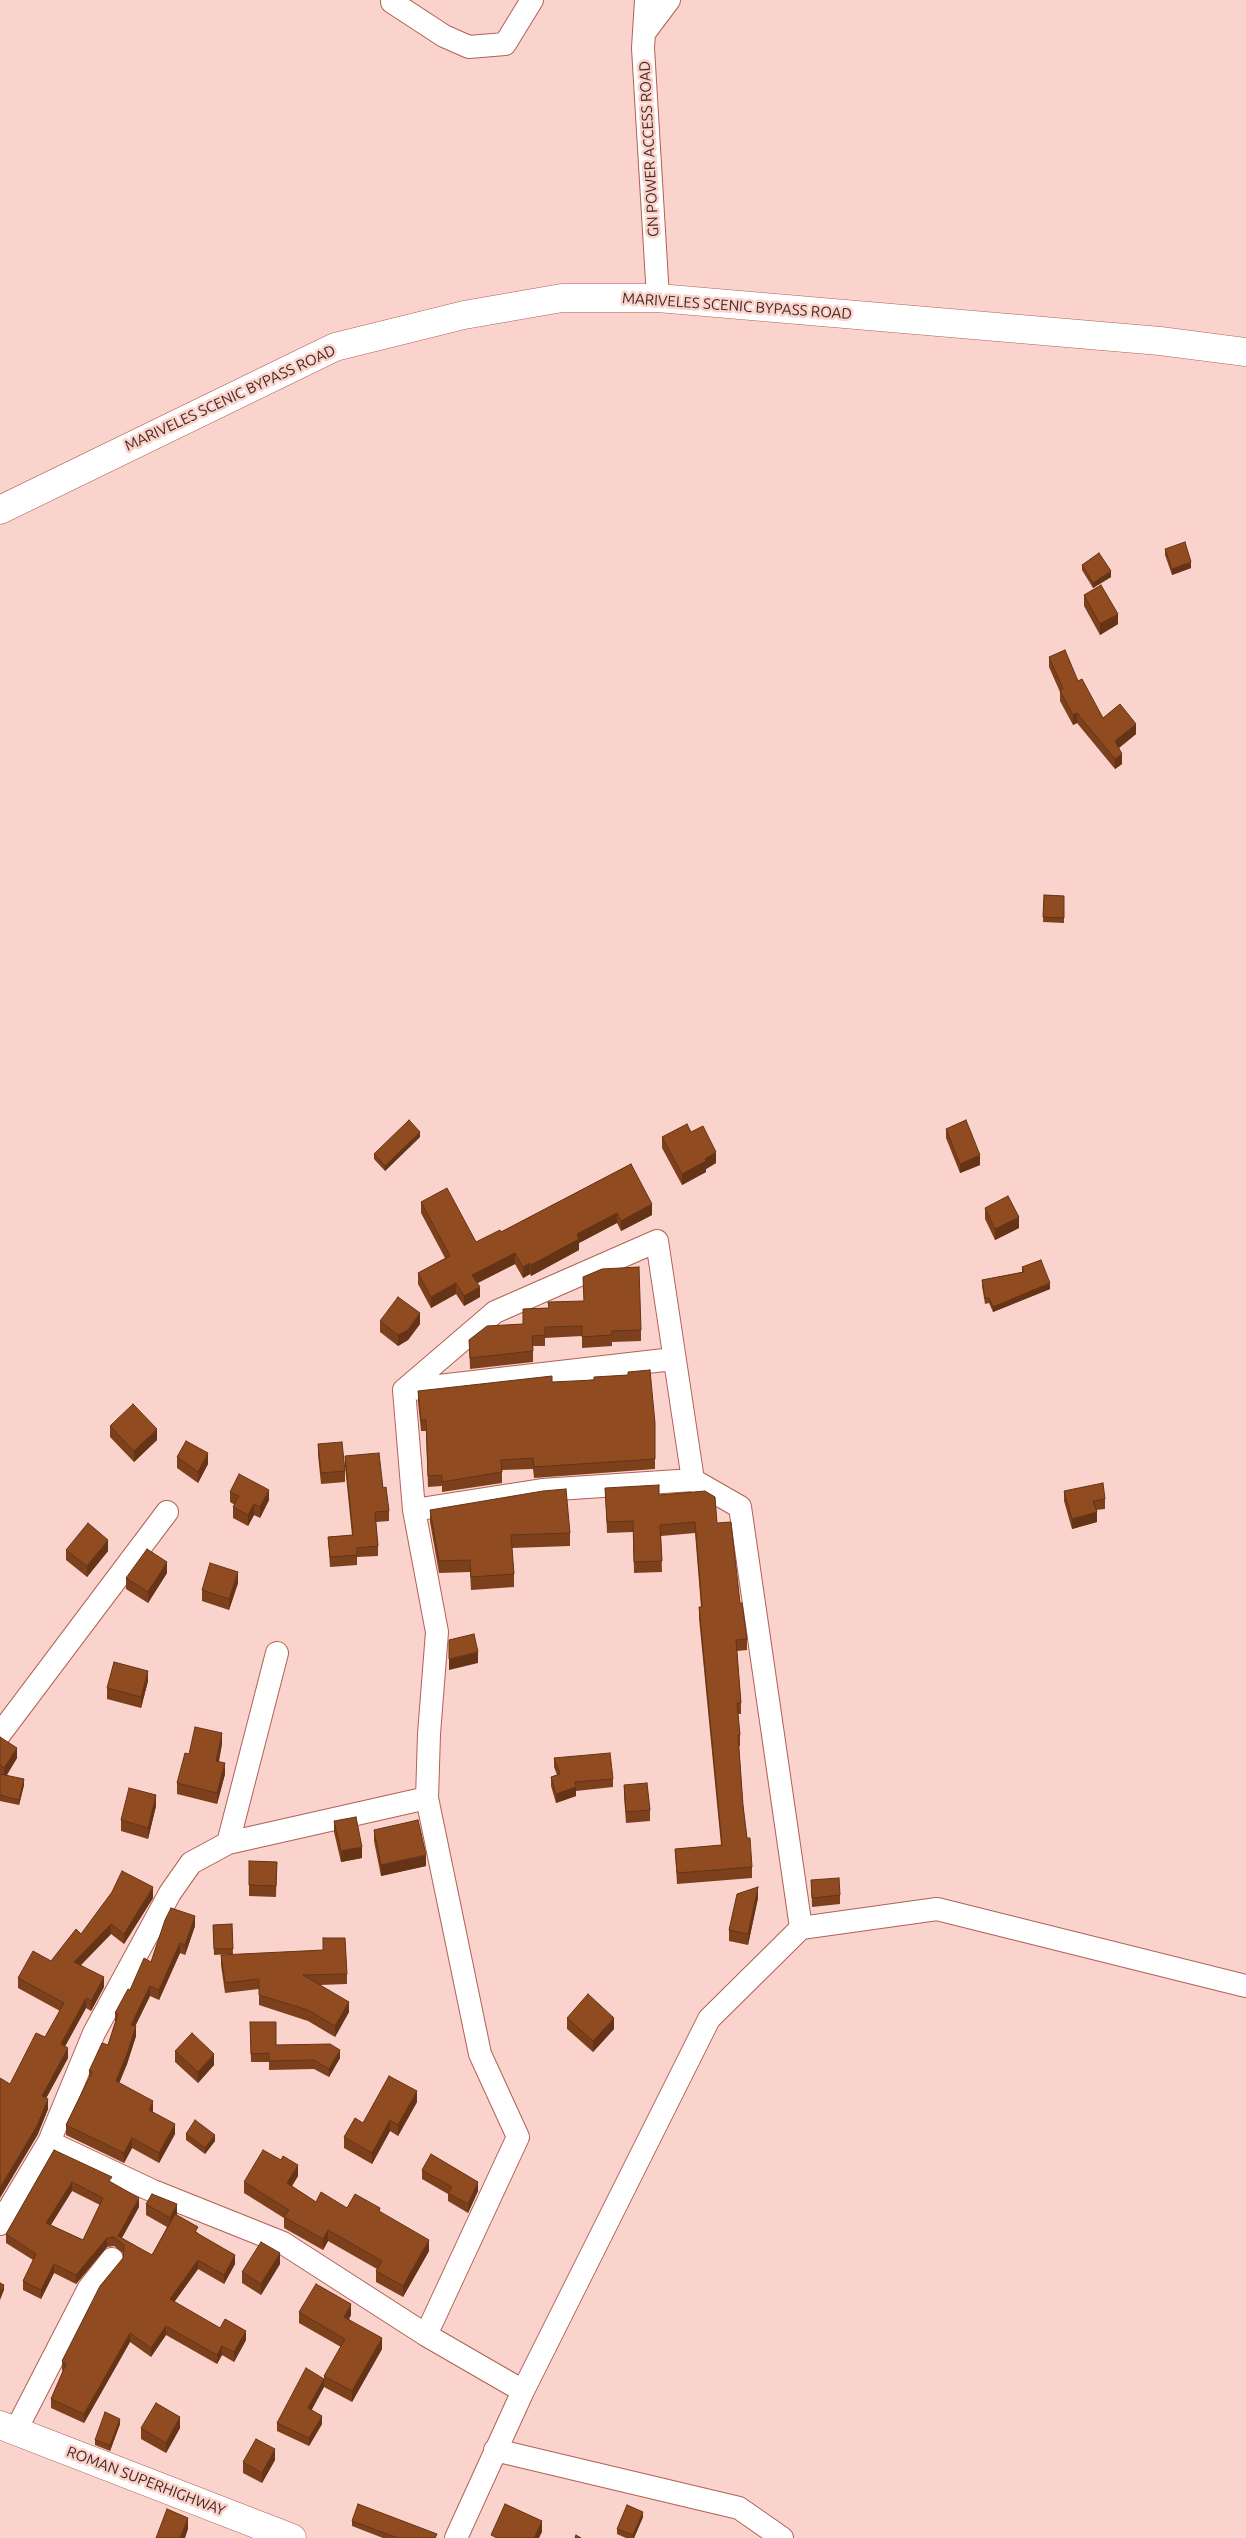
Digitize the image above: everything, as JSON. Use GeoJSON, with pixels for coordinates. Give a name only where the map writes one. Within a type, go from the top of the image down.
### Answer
{"type":"FeatureCollection","features":[{"type":"Feature","properties":{"kind":"main road","name":"MARIVELES SCENIC BYPASS ROAD"},"geometry":{"type":"LineString","coordinates":[[0,510],[335,347],[464,315],[562,298],[658,298],[1160,341],[1246,352]]}},
{"type":"Feature","properties":{"kind":"main road","name":"ROMAN SUPERHIGHWAY"},"geometry":{"type":"LineString","coordinates":[[8,2428],[292,2538]]}},
{"type":"Feature","properties":{"kind":"street"},"geometry":{"type":"LineString","coordinates":[[392,2],[444,36],[469,47],[505,44],[532,0]]}},
{"type":"Feature","properties":{"kind":"street","name":"GN POWER ACCESS ROAD"},"geometry":{"type":"LineString","coordinates":[[646,0],[643,48],[658,298]]}},
{"type":"Feature","properties":{"kind":"street"},"geometry":{"type":"LineString","coordinates":[[645,32],[669,0]]}},
{"type":"Feature","properties":{"kind":"street"},"geometry":{"type":"LineString","coordinates":[[404,1390],[495,1312],[657,1241],[673,1359],[693,1480]]}},
{"type":"Feature","properties":{"kind":"street"},"geometry":{"type":"LineString","coordinates":[[404,1390],[673,1359]]}},
{"type":"Feature","properties":{"kind":"street"},"geometry":{"type":"LineString","coordinates":[[404,1390],[414,1510],[437,1632],[429,1734],[427,1798],[480,2054],[518,2137],[426,2335]]}},
{"type":"Feature","properties":{"kind":"street"},"geometry":{"type":"LineString","coordinates":[[414,1510],[542,1490],[693,1480],[740,1507],[801,1928]]}},
{"type":"Feature","properties":{"kind":"street"},"geometry":{"type":"LineString","coordinates":[[0,1734],[166,1512]]}},
{"type":"Feature","properties":{"kind":"street"},"geometry":{"type":"LineString","coordinates":[[228,1843],[277,1653]]}},
{"type":"Feature","properties":{"kind":"street"},"geometry":{"type":"LineString","coordinates":[[0,2224],[49,2142],[94,2033],[170,1893],[191,1863],[228,1843],[427,1798]]}},
{"type":"Feature","properties":{"kind":"street"},"geometry":{"type":"LineString","coordinates":[[456,2538],[523,2391],[709,2019],[801,1928],[937,1909],[1246,1986]]}},
{"type":"Feature","properties":{"kind":"street"},"geometry":{"type":"LineString","coordinates":[[49,2142],[153,2192],[284,2243],[426,2335],[523,2391]]}},
{"type":"Feature","properties":{"kind":"street"},"geometry":{"type":"LineString","coordinates":[[8,2428],[89,2288],[112,2259]]}},
{"type":"Feature","properties":{"kind":"street"},"geometry":{"type":"LineString","coordinates":[[495,2450],[739,2508],[782,2538]]}},
{"type":"Feature","properties":{"kind":"building"},"geometry":{"type":"Polygon","coordinates":[[[1185,542],[1191,562],[1172,569],[1165,549],[1185,542]]]}},
{"type":"Feature","properties":{"kind":"building"},"geometry":{"type":"Polygon","coordinates":[[[1099,553],[1111,571],[1093,583],[1082,565],[1099,553]]]}},
{"type":"Feature","properties":{"kind":"building"},"geometry":{"type":"Polygon","coordinates":[[[1101,585],[1118,614],[1100,624],[1084,595],[1101,585]]]}},
{"type":"Feature","properties":{"kind":"building"},"geometry":{"type":"Polygon","coordinates":[[[1065,650],[1078,681],[1082,679],[1103,718],[1120,704],[1136,724],[1115,741],[1122,754],[1115,759],[1077,713],[1073,715],[1060,691],[1063,689],[1049,657],[1065,650]]]}},
{"type":"Feature","properties":{"kind":"building"},"geometry":{"type":"Polygon","coordinates":[[[1044,895],[1064,896],[1064,918],[1043,917],[1044,895]]]}},
{"type":"Feature","properties":{"kind":"building"},"geometry":{"type":"Polygon","coordinates":[[[409,1120],[420,1132],[385,1166],[374,1154],[409,1120]]]}},
{"type":"Feature","properties":{"kind":"building"},"geometry":{"type":"Polygon","coordinates":[[[966,1120],[980,1155],[960,1164],[946,1129],[966,1120]]]}},
{"type":"Feature","properties":{"kind":"building"},"geometry":{"type":"Polygon","coordinates":[[[687,1124],[691,1132],[703,1126],[716,1152],[705,1159],[706,1161],[682,1174],[662,1137],[687,1124]]]}},
{"type":"Feature","properties":{"kind":"building"},"geometry":{"type":"Polygon","coordinates":[[[631,1164],[652,1204],[621,1221],[617,1213],[577,1234],[579,1239],[531,1265],[530,1263],[523,1267],[515,1253],[472,1275],[480,1287],[464,1296],[456,1283],[431,1297],[418,1273],[450,1256],[421,1202],[447,1188],[476,1242],[500,1230],[501,1232],[631,1164]]]}},
{"type":"Feature","properties":{"kind":"building"},"geometry":{"type":"Polygon","coordinates":[[[1008,1196],[1019,1217],[995,1229],[985,1208],[1008,1196]]]}},
{"type":"Feature","properties":{"kind":"building"},"geometry":{"type":"Polygon","coordinates":[[[1041,1260],[1050,1283],[993,1307],[989,1298],[985,1298],[982,1280],[1024,1272],[1022,1267],[1041,1260]]]}},
{"type":"Feature","properties":{"kind":"building"},"geometry":{"type":"Polygon","coordinates":[[[639,1267],[641,1330],[612,1331],[612,1335],[582,1337],[582,1326],[545,1327],[545,1335],[532,1336],[533,1351],[470,1358],[469,1340],[487,1326],[523,1324],[523,1309],[549,1308],[548,1302],[584,1301],[583,1277],[602,1269],[639,1267]]]}},
{"type":"Feature","properties":{"kind":"building"},"geometry":{"type":"Polygon","coordinates":[[[398,1297],[420,1313],[408,1330],[398,1335],[380,1321],[398,1297]]]}},
{"type":"Feature","properties":{"kind":"building"},"geometry":{"type":"Polygon","coordinates":[[[650,1370],[655,1423],[655,1459],[534,1467],[533,1458],[501,1460],[502,1472],[442,1482],[442,1475],[428,1476],[426,1420],[421,1420],[418,1391],[552,1376],[552,1382],[594,1380],[594,1377],[628,1375],[628,1372],[650,1370]]]}},
{"type":"Feature","properties":{"kind":"building"},"geometry":{"type":"Polygon","coordinates":[[[133,1404],[157,1429],[134,1451],[110,1426],[133,1404]]]}},
{"type":"Feature","properties":{"kind":"building"},"geometry":{"type":"Polygon","coordinates":[[[186,1441],[208,1453],[198,1472],[177,1457],[186,1441]]]}},
{"type":"Feature","properties":{"kind":"building"},"geometry":{"type":"Polygon","coordinates":[[[342,1442],[345,1471],[321,1473],[318,1444],[342,1442]]]}},
{"type":"Feature","properties":{"kind":"building"},"geometry":{"type":"Polygon","coordinates":[[[379,1453],[383,1488],[386,1487],[389,1511],[375,1512],[378,1546],[357,1548],[357,1555],[330,1557],[328,1537],[353,1535],[345,1456],[379,1453]]]}},
{"type":"Feature","properties":{"kind":"building"},"geometry":{"type":"Polygon","coordinates":[[[239,1474],[269,1490],[260,1507],[254,1504],[248,1515],[233,1507],[239,1496],[230,1492],[239,1474]]]}},
{"type":"Feature","properties":{"kind":"building"},"geometry":{"type":"Polygon","coordinates":[[[1103,1483],[1105,1499],[1093,1501],[1097,1512],[1072,1519],[1064,1491],[1103,1483]]]}},
{"type":"Feature","properties":{"kind":"building"},"geometry":{"type":"Polygon","coordinates":[[[659,1485],[659,1495],[705,1491],[715,1497],[717,1523],[731,1522],[740,1603],[742,1603],[747,1639],[736,1640],[741,1703],[737,1703],[743,1805],[747,1838],[750,1838],[752,1867],[677,1873],[675,1849],[722,1845],[699,1607],[702,1607],[695,1522],[660,1525],[662,1561],[634,1562],[633,1521],[607,1522],[605,1488],[659,1485]]]}},
{"type":"Feature","properties":{"kind":"building"},"geometry":{"type":"Polygon","coordinates":[[[566,1489],[570,1533],[511,1535],[514,1574],[471,1577],[470,1560],[439,1561],[430,1510],[543,1491],[566,1489]]]}},
{"type":"Feature","properties":{"kind":"building"},"geometry":{"type":"Polygon","coordinates":[[[88,1523],[108,1540],[87,1566],[66,1550],[88,1523]]]}},
{"type":"Feature","properties":{"kind":"building"},"geometry":{"type":"Polygon","coordinates":[[[147,1549],[167,1562],[148,1592],[126,1578],[147,1549]]]}},
{"type":"Feature","properties":{"kind":"building"},"geometry":{"type":"Polygon","coordinates":[[[210,1563],[238,1572],[229,1599],[202,1590],[210,1563]]]}},
{"type":"Feature","properties":{"kind":"building"},"geometry":{"type":"Polygon","coordinates":[[[474,1634],[478,1652],[449,1659],[449,1640],[474,1634]]]}},
{"type":"Feature","properties":{"kind":"building"},"geometry":{"type":"Polygon","coordinates":[[[114,1662],[148,1671],[141,1697],[107,1688],[114,1662]]]}},
{"type":"Feature","properties":{"kind":"building"},"geometry":{"type":"Polygon","coordinates":[[[195,1727],[222,1733],[216,1761],[225,1763],[217,1793],[177,1783],[185,1753],[189,1754],[195,1727]]]}},
{"type":"Feature","properties":{"kind":"building"},"geometry":{"type":"Polygon","coordinates":[[[0,1737],[17,1748],[4,1768],[0,1765],[0,1737]]]}},
{"type":"Feature","properties":{"kind":"building"},"geometry":{"type":"Polygon","coordinates":[[[610,1753],[613,1779],[575,1782],[576,1787],[556,1794],[551,1777],[560,1774],[554,1758],[610,1753]]]}},
{"type":"Feature","properties":{"kind":"building"},"geometry":{"type":"Polygon","coordinates":[[[0,1774],[24,1779],[19,1800],[0,1795],[0,1774]]]}},
{"type":"Feature","properties":{"kind":"building"},"geometry":{"type":"Polygon","coordinates":[[[647,1783],[650,1810],[626,1812],[624,1785],[647,1783]]]}},
{"type":"Feature","properties":{"kind":"building"},"geometry":{"type":"Polygon","coordinates":[[[129,1788],[156,1795],[148,1828],[121,1820],[129,1788]]]}},
{"type":"Feature","properties":{"kind":"building"},"geometry":{"type":"Polygon","coordinates":[[[356,1817],[362,1847],[341,1851],[334,1821],[356,1817]]]}},
{"type":"Feature","properties":{"kind":"building"},"geometry":{"type":"Polygon","coordinates":[[[418,1820],[426,1855],[381,1865],[374,1830],[418,1820]]]}},
{"type":"Feature","properties":{"kind":"building"},"geometry":{"type":"Polygon","coordinates":[[[249,1861],[277,1862],[276,1886],[249,1885],[249,1861]]]}},
{"type":"Feature","properties":{"kind":"building"},"geometry":{"type":"Polygon","coordinates":[[[122,1871],[153,1887],[124,1934],[111,1924],[74,1962],[104,1977],[91,2001],[86,1998],[61,2044],[68,2048],[42,2096],[48,2099],[37,2126],[0,2188],[0,2078],[10,2084],[36,2033],[45,2037],[64,2003],[18,1978],[33,1951],[51,1961],[76,1929],[81,1934],[112,1892],[122,1871]]]}},
{"type":"Feature","properties":{"kind":"building"},"geometry":{"type":"Polygon","coordinates":[[[839,1878],[840,1895],[812,1898],[811,1880],[839,1878]]]}},
{"type":"Feature","properties":{"kind":"building"},"geometry":{"type":"Polygon","coordinates":[[[758,1887],[748,1934],[729,1930],[737,1894],[758,1887]]]}},
{"type":"Feature","properties":{"kind":"building"},"geometry":{"type":"Polygon","coordinates":[[[171,1908],[195,1916],[185,1945],[180,1943],[159,1990],[150,1986],[131,2025],[136,2026],[116,2081],[153,2101],[149,2110],[175,2124],[159,2153],[132,2138],[124,2153],[66,2125],[92,2072],[89,2071],[102,2043],[108,2045],[118,2014],[115,2013],[128,1989],[130,1990],[144,1958],[151,1962],[171,1908]]]}},
{"type":"Feature","properties":{"kind":"building"},"geometry":{"type":"Polygon","coordinates":[[[232,1924],[233,1949],[214,1949],[213,1925],[232,1924]]]}},
{"type":"Feature","properties":{"kind":"building"},"geometry":{"type":"Polygon","coordinates":[[[323,1938],[345,1938],[347,1974],[303,1975],[349,2002],[335,2026],[308,2010],[259,1995],[259,1979],[225,1983],[221,1955],[323,1950],[323,1938]]]}},
{"type":"Feature","properties":{"kind":"building"},"geometry":{"type":"Polygon","coordinates":[[[588,1994],[614,2018],[593,2041],[567,2018],[588,1994]]]}},
{"type":"Feature","properties":{"kind":"building"},"geometry":{"type":"Polygon","coordinates":[[[250,2022],[276,2022],[276,2045],[330,2044],[340,2050],[329,2069],[314,2060],[269,2061],[269,2053],[251,2054],[250,2022]]]}},
{"type":"Feature","properties":{"kind":"building"},"geometry":{"type":"Polygon","coordinates":[[[192,2033],[214,2054],[198,2072],[175,2051],[192,2033]]]}},
{"type":"Feature","properties":{"kind":"building"},"geometry":{"type":"Polygon","coordinates":[[[389,2076],[417,2091],[398,2125],[390,2120],[372,2153],[344,2137],[355,2118],[363,2123],[389,2076]]]}},
{"type":"Feature","properties":{"kind":"building"},"geometry":{"type":"Polygon","coordinates":[[[195,2120],[215,2135],[205,2148],[186,2134],[195,2120]]]}},
{"type":"Feature","properties":{"kind":"building"},"geometry":{"type":"Polygon","coordinates":[[[54,2150],[112,2177],[109,2181],[139,2198],[118,2236],[152,2255],[175,2214],[198,2227],[195,2232],[235,2255],[224,2275],[198,2260],[170,2299],[220,2328],[225,2319],[246,2331],[234,2352],[222,2346],[217,2355],[166,2326],[151,2348],[130,2333],[84,2414],[51,2399],[66,2364],[62,2361],[100,2286],[123,2258],[124,2245],[114,2237],[107,2238],[76,2275],[54,2264],[41,2290],[23,2281],[36,2254],[6,2234],[54,2150]],[[72,2182],[46,2223],[83,2240],[103,2198],[72,2182]]]}},
{"type":"Feature","properties":{"kind":"building"},"geometry":{"type":"Polygon","coordinates":[[[263,2150],[281,2160],[283,2156],[298,2165],[287,2183],[316,2202],[321,2192],[347,2208],[355,2194],[380,2208],[379,2211],[429,2240],[403,2286],[376,2271],[382,2261],[328,2230],[323,2239],[284,2217],[289,2210],[244,2182],[263,2150]]]}},
{"type":"Feature","properties":{"kind":"building"},"geometry":{"type":"Polygon","coordinates":[[[431,2154],[478,2182],[468,2204],[448,2193],[452,2187],[422,2170],[431,2154]]]}},
{"type":"Feature","properties":{"kind":"building"},"geometry":{"type":"Polygon","coordinates":[[[152,2194],[177,2204],[170,2218],[146,2204],[152,2194]]]}},
{"type":"Feature","properties":{"kind":"building"},"geometry":{"type":"Polygon","coordinates":[[[261,2242],[280,2253],[261,2284],[242,2272],[261,2242]]]}},
{"type":"Feature","properties":{"kind":"building"},"geometry":{"type":"Polygon","coordinates":[[[0,2283],[4,2285],[0,2294],[0,2283]]]}},
{"type":"Feature","properties":{"kind":"building"},"geometry":{"type":"Polygon","coordinates":[[[316,2284],[351,2304],[344,2317],[382,2338],[352,2391],[324,2376],[345,2339],[299,2312],[316,2284]]]}},
{"type":"Feature","properties":{"kind":"building"},"geometry":{"type":"Polygon","coordinates":[[[306,2368],[324,2379],[308,2408],[322,2416],[309,2438],[277,2423],[306,2368]]]}},
{"type":"Feature","properties":{"kind":"building"},"geometry":{"type":"Polygon","coordinates":[[[156,2403],[180,2417],[166,2443],[141,2428],[156,2403]]]}},
{"type":"Feature","properties":{"kind":"building"},"geometry":{"type":"Polygon","coordinates":[[[105,2412],[120,2419],[110,2445],[95,2440],[105,2412]]]}},
{"type":"Feature","properties":{"kind":"building"},"geometry":{"type":"Polygon","coordinates":[[[256,2439],[275,2449],[262,2473],[243,2462],[256,2439]]]}},
{"type":"Feature","properties":{"kind":"building"},"geometry":{"type":"Polygon","coordinates":[[[358,2504],[437,2534],[435,2538],[398,2538],[352,2521],[358,2504]]]}},
{"type":"Feature","properties":{"kind":"building"},"geometry":{"type":"Polygon","coordinates":[[[505,2504],[542,2521],[534,2538],[497,2538],[491,2535],[505,2504]]]}},
{"type":"Feature","properties":{"kind":"building"},"geometry":{"type":"Polygon","coordinates":[[[627,2505],[643,2512],[633,2535],[617,2529],[627,2505]]]}},
{"type":"Feature","properties":{"kind":"building"},"geometry":{"type":"Polygon","coordinates":[[[167,2509],[188,2518],[180,2538],[156,2538],[167,2509]]]}}]}
